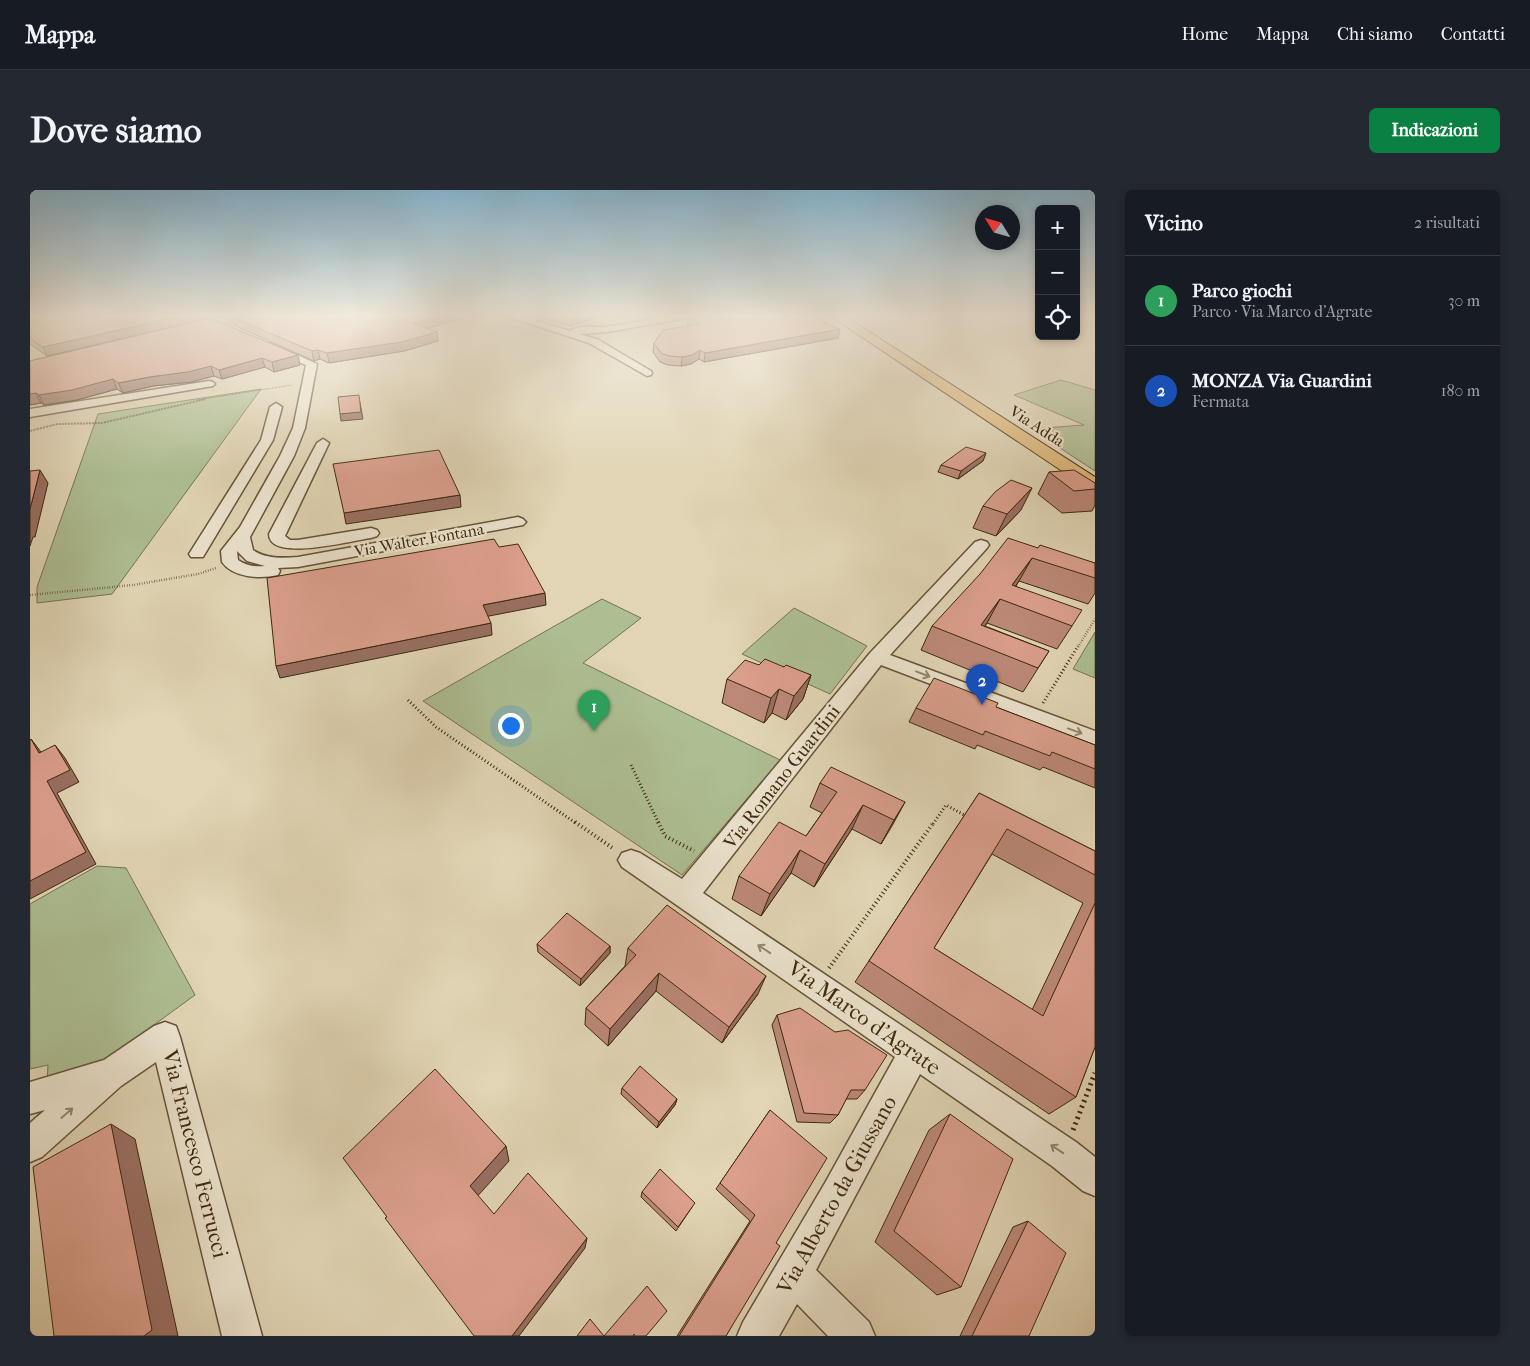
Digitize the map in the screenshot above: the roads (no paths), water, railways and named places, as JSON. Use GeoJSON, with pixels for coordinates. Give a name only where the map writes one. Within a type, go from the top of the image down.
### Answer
{"type":"FeatureCollection","features":[{"type":"Feature","properties":{"kind":"main road","name":"Via Adda"},"geometry":{"type":"LineString","coordinates":[[917,368],[1095,485]]}},
{"type":"Feature","properties":{"kind":"street"},"geometry":{"type":"LineString","coordinates":[[214,526],[246,527],[287,456],[299,428],[311,368]]}},
{"type":"Feature","properties":{"kind":"street"},"geometry":{"type":"LineString","coordinates":[[639,368],[647,373]]}},
{"type":"Feature","properties":{"kind":"street"},"geometry":{"type":"LineString","coordinates":[[30,413],[209,384]]}},
{"type":"Feature","properties":{"kind":"street"},"geometry":{"type":"LineString","coordinates":[[197,554],[267,440],[276,407]]}},
{"type":"Feature","properties":{"kind":"street"},"geometry":{"type":"LineString","coordinates":[[257,456],[287,456],[320,449],[277,535],[278,540],[283,543],[300,545],[474,516],[483,529]]}},
{"type":"Feature","properties":{"kind":"street"},"geometry":{"type":"LineString","coordinates":[[265,493],[297,494]]}},
{"type":"Feature","properties":{"kind":"street","name":"Via Walter Fontana"},"geometry":{"type":"LineString","coordinates":[[246,527],[241,540],[243,549],[257,559],[283,563],[518,522]]}},
{"type":"Feature","properties":{"kind":"street","name":"Via Walter Fontana"},"geometry":{"type":"LineString","coordinates":[[246,527],[229,551],[230,562],[246,570],[266,571],[320,558]]}},
{"type":"Feature","properties":{"kind":"street","name":"Via Romano Guardini"},"geometry":{"type":"LineString","coordinates":[[685,895],[714,862],[877,657],[981,545]]}},
{"type":"Feature","properties":{"kind":"street"},"geometry":{"type":"LineString","coordinates":[[877,657],[1095,739]]}},
{"type":"Feature","properties":{"kind":"street","name":"Via Marco d'Agrate"},"geometry":{"type":"LineString","coordinates":[[631,860],[1064,1154],[1095,1179]]}},
{"type":"Feature","properties":{"kind":"street","name":"Via Francesco Ferrucci"},"geometry":{"type":"LineString","coordinates":[[30,1145],[110,1075],[165,1037],[242,1336]]}},
{"type":"Feature","properties":{"kind":"street","name":"Via Alberto da Giussano"},"geometry":{"type":"LineString","coordinates":[[757,1336],[794,1274],[914,1053]]}},
{"type":"Feature","properties":{"kind":"street","name":"Via Francesco Ferrucci"},"geometry":{"type":"LineString","coordinates":[[30,1098],[110,1075]]}},
{"type":"Feature","properties":{"kind":"street"},"geometry":{"type":"LineString","coordinates":[[794,1274],[854,1336]]}},
{"type":"Feature","properties":{"kind":"place","name":"MONZA Via Guardini"},"geometry":{"type":"Point","coordinates":[982,705]}},
{"type":"Feature","properties":{"kind":"place","name":"Parco giochi"},"geometry":{"type":"Point","coordinates":[594,731]}}]}
